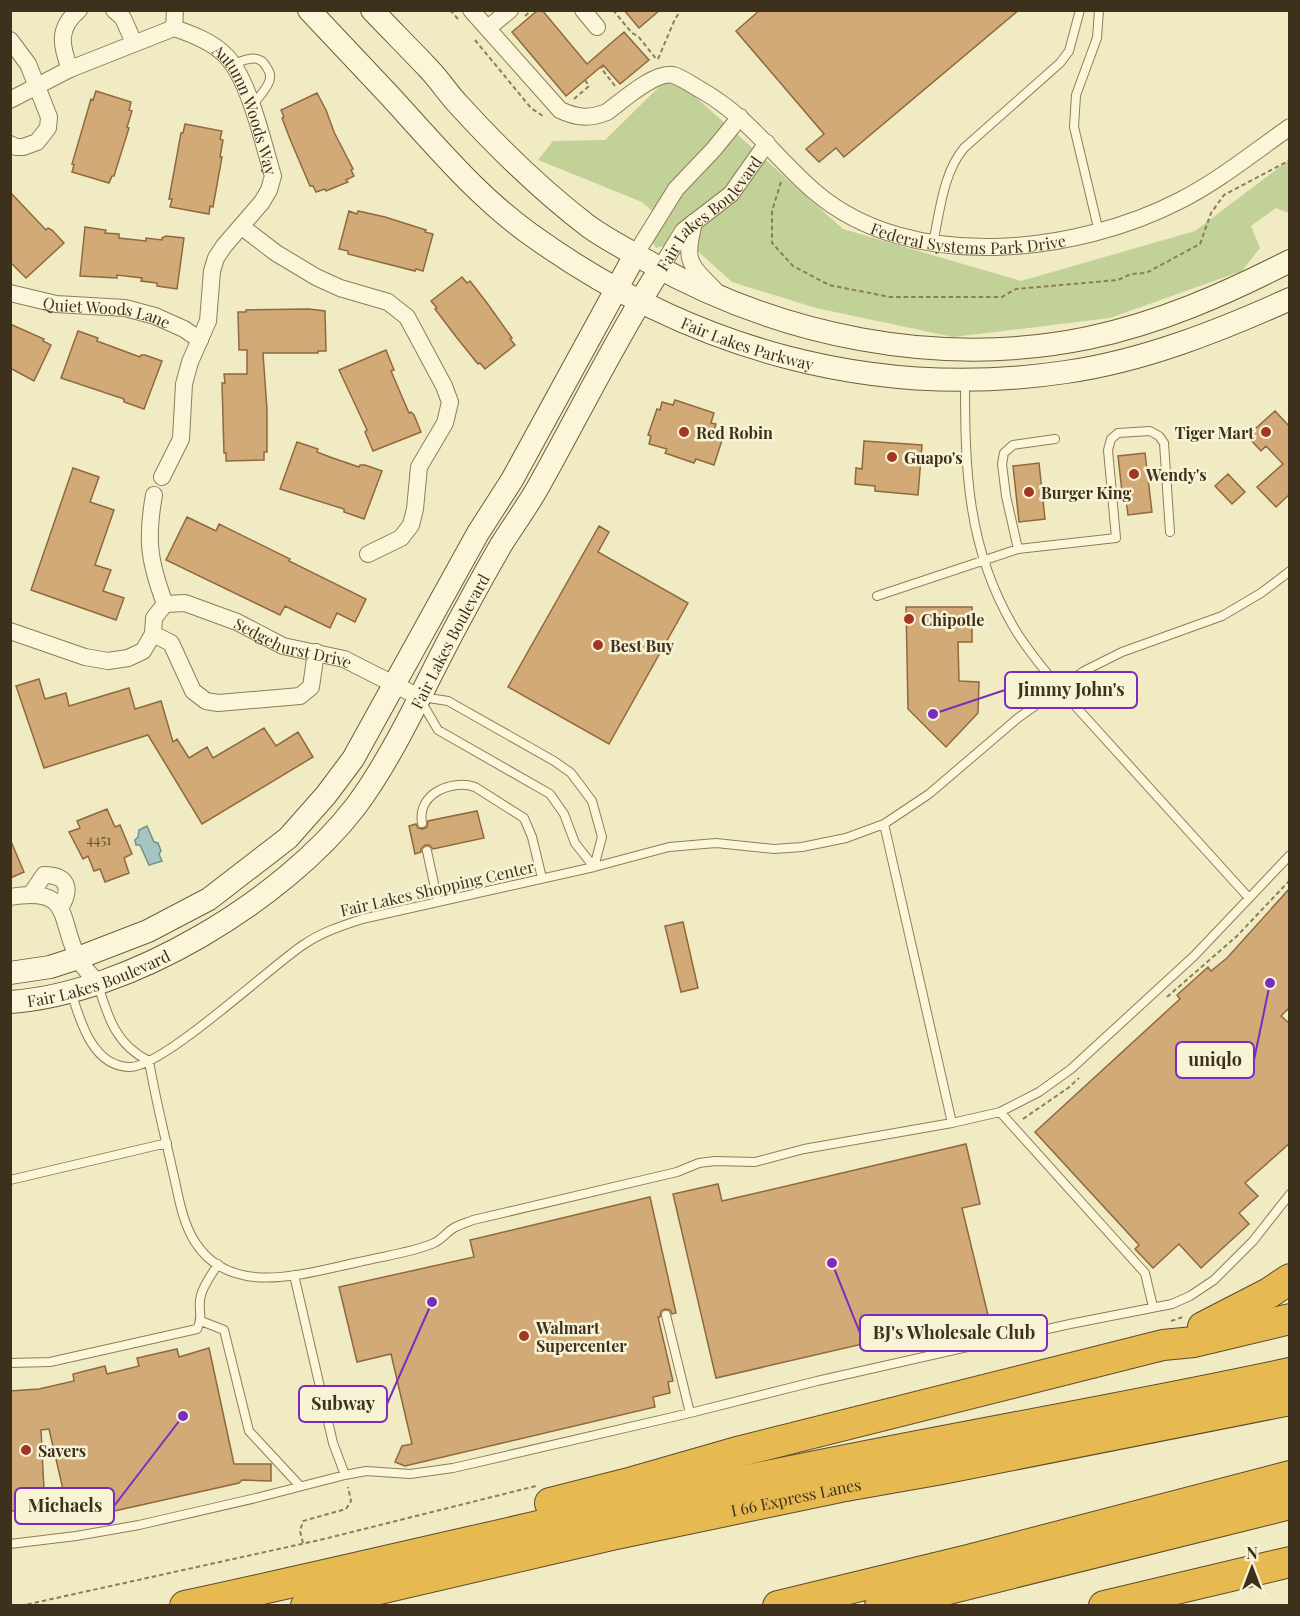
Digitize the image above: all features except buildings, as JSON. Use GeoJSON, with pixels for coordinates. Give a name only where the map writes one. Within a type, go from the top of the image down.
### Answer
{"type":"FeatureCollection","features":[{"type":"Feature","properties":{"kind":"highway"},"geometry":{"type":"LineString","coordinates":[[1163,1345],[1219,1321],[1290,1279]]}},
{"type":"Feature","properties":{"kind":"highway"},"geometry":{"type":"LineString","coordinates":[[257,1590],[377,1545],[633,1482],[741,1451],[1163,1345],[1194,1341],[1290,1319]]}},
{"type":"Feature","properties":{"kind":"highway"},"geometry":{"type":"LineString","coordinates":[[185,1605],[768,1475],[1195,1394],[1290,1373]]}},
{"type":"Feature","properties":{"kind":"highway","name":"I 66 Express Lanes"},"geometry":{"type":"LineString","coordinates":[[306,1605],[612,1535],[840,1487],[1290,1400]]}},
{"type":"Feature","properties":{"kind":"highway"},"geometry":{"type":"LineString","coordinates":[[778,1605],[968,1560],[1290,1476]]}},
{"type":"Feature","properties":{"kind":"highway"},"geometry":{"type":"LineString","coordinates":[[397,1605],[752,1518],[840,1487]]}},
{"type":"Feature","properties":{"kind":"highway"},"geometry":{"type":"LineString","coordinates":[[880,1605],[1290,1504]]}},
{"type":"Feature","properties":{"kind":"highway"},"geometry":{"type":"LineString","coordinates":[[1104,1605],[1290,1562]]}},
{"type":"Feature","properties":{"kind":"highway"},"geometry":{"type":"LineString","coordinates":[[1207,1581],[1290,1576]]}},
{"type":"Feature","properties":{"kind":"main road","name":"Fair Lakes Parkway"},"geometry":{"type":"LineString","coordinates":[[309,10],[418,128],[489,199],[528,233],[639,302],[732,342],[807,364],[859,373],[988,381],[1067,372],[1169,347],[1248,318],[1290,299]]}},
{"type":"Feature","properties":{"kind":"main road","name":"Fair Lakes Parkway"},"geometry":{"type":"LineString","coordinates":[[372,10],[429,69],[470,117],[526,173],[589,227],[660,269],[698,288],[724,300],[790,323],[889,344],[946,349],[1013,348],[1087,338],[1189,309],[1290,261]]}},
{"type":"Feature","properties":{"kind":"main road","name":"Fair Lakes Boulevard"},"geometry":{"type":"LineString","coordinates":[[10,973],[50,967],[78,958],[148,931],[209,899],[288,838],[326,795],[353,759],[426,623],[478,533],[512,480],[635,255]]}},
{"type":"Feature","properties":{"kind":"main road","name":"Fair Lakes Boulevard"},"geometry":{"type":"LineString","coordinates":[[10,1002],[58,995],[98,983],[153,960],[214,929],[256,900],[327,840],[356,806],[377,774],[441,651],[501,546],[541,482],[639,302],[660,269]]}},
{"type":"Feature","properties":{"kind":"street"},"geometry":{"type":"LineString","coordinates":[[70,69],[64,52],[64,27],[79,10]]}},
{"type":"Feature","properties":{"kind":"street"},"geometry":{"type":"LineString","coordinates":[[114,10],[123,18],[134,43]]}},
{"type":"Feature","properties":{"kind":"street"},"geometry":{"type":"LineString","coordinates":[[10,100],[70,69],[174,28],[175,10]]}},
{"type":"Feature","properties":{"kind":"street"},"geometry":{"type":"LineString","coordinates":[[471,10],[488,28],[510,10]]}},
{"type":"Feature","properties":{"kind":"street"},"geometry":{"type":"LineString","coordinates":[[583,10],[597,27]]}},
{"type":"Feature","properties":{"kind":"street","name":"Autumn Woods Way"},"geometry":{"type":"LineString","coordinates":[[162,477],[181,439],[184,384],[190,362],[208,321],[212,271],[216,258],[262,202],[273,176],[252,106],[234,64],[212,45],[174,28]]}},
{"type":"Feature","properties":{"kind":"street","name":"Federal Systems Park Drive"},"geometry":{"type":"LineString","coordinates":[[488,28],[550,102],[572,116],[598,116],[607,112],[658,76],[671,75],[683,79],[719,100],[740,117],[813,190],[843,212],[885,231],[933,243],[962,246],[1025,245],[1062,240],[1124,225],[1180,200],[1230,170],[1290,127]]}},
{"type":"Feature","properties":{"kind":"street"},"geometry":{"type":"LineString","coordinates":[[10,40],[28,64],[49,117],[48,128],[41,138],[30,146],[16,147],[10,144]]}},
{"type":"Feature","properties":{"kind":"street","name":"Fair Lakes Boulevard"},"geometry":{"type":"LineString","coordinates":[[635,255],[676,189],[714,149],[740,117]]}},
{"type":"Feature","properties":{"kind":"street","name":"Fair Lakes Boulevard"},"geometry":{"type":"LineString","coordinates":[[660,269],[683,231],[731,194],[767,143]]}},
{"type":"Feature","properties":{"kind":"street"},"geometry":{"type":"LineString","coordinates":[[694,222],[688,249],[690,261],[724,300]]}},
{"type":"Feature","properties":{"kind":"street"},"geometry":{"type":"LineString","coordinates":[[243,227],[276,253],[316,277],[340,288],[388,302],[407,317],[444,386],[450,402],[445,423],[419,467],[411,525],[401,538],[368,554]]}},
{"type":"Feature","properties":{"kind":"street","name":"Quiet Woods Lane"},"geometry":{"type":"LineString","coordinates":[[10,292],[56,304],[125,309],[155,316],[184,329],[200,340]]}},
{"type":"Feature","properties":{"kind":"street","name":"Autumn Woods Way"},"geometry":{"type":"LineString","coordinates":[[154,495],[149,541],[153,573],[165,604]]}},
{"type":"Feature","properties":{"kind":"street","name":"Sedgehurst Drive"},"geometry":{"type":"LineString","coordinates":[[165,604],[185,603],[237,622],[284,646],[344,659],[419,697]]}},
{"type":"Feature","properties":{"kind":"street"},"geometry":{"type":"LineString","coordinates":[[10,631],[85,657],[108,661],[128,658],[143,651],[153,634],[154,618],[165,604]]}},
{"type":"Feature","properties":{"kind":"street"},"geometry":{"type":"LineString","coordinates":[[153,634],[171,643],[192,691],[206,701],[218,703],[300,696],[311,687],[316,652]]}},
{"type":"Feature","properties":{"kind":"street"},"geometry":{"type":"LineString","coordinates":[[31,894],[44,875],[54,875],[63,880],[67,890],[66,899],[60,908]]}},
{"type":"Feature","properties":{"kind":"street"},"geometry":{"type":"LineString","coordinates":[[10,897],[38,894],[54,901],[64,912],[78,958],[98,983]]}},
{"type":"Feature","properties":{"kind":"street"},"geometry":{"type":"LineString","coordinates":[[71,992],[78,958]]}},
{"type":"Feature","properties":{"kind":"lane"},"geometry":{"type":"LineString","coordinates":[[933,243],[946,184],[954,160],[964,148],[1060,63],[1070,51],[1080,10]]}},
{"type":"Feature","properties":{"kind":"lane"},"geometry":{"type":"LineString","coordinates":[[1098,232],[1074,127],[1076,95],[1097,38],[1099,10]]}},
{"type":"Feature","properties":{"kind":"lane"},"geometry":{"type":"LineString","coordinates":[[234,64],[260,58],[270,74],[269,82],[252,106]]}},
{"type":"Feature","properties":{"kind":"lane"},"geometry":{"type":"LineString","coordinates":[[965,381],[966,458],[975,530],[995,592],[1013,627],[1031,654],[1059,688],[1249,898]]}},
{"type":"Feature","properties":{"kind":"lane"},"geometry":{"type":"LineString","coordinates":[[877,596],[1018,549],[1116,538],[1108,450],[1111,439],[1118,434],[1150,431],[1159,436],[1164,443],[1170,532]]}},
{"type":"Feature","properties":{"kind":"lane"},"geometry":{"type":"LineString","coordinates":[[1018,549],[1006,495],[1002,464],[1004,453],[1013,445],[1055,439]]}},
{"type":"Feature","properties":{"kind":"lane","name":"Autumn Woods Way"},"geometry":{"type":"LineString","coordinates":[[154,495],[162,477]]}},
{"type":"Feature","properties":{"kind":"lane","name":"Fair Lakes Shopping Center"},"geometry":{"type":"LineString","coordinates":[[71,992],[80,1019],[97,1050],[107,1060],[117,1065],[139,1067],[177,1045],[304,944],[333,928],[362,919],[690,844],[716,843],[774,849],[802,847],[846,838],[884,824],[929,794],[1018,718],[1084,670],[1122,651],[1222,616],[1262,593],[1290,570]]}},
{"type":"Feature","properties":{"kind":"lane"},"geometry":{"type":"LineString","coordinates":[[419,697],[448,701],[571,773],[592,801],[602,837],[594,867]]}},
{"type":"Feature","properties":{"kind":"lane"},"geometry":{"type":"LineString","coordinates":[[419,697],[438,730],[550,794],[564,814],[575,843],[594,867]]}},
{"type":"Feature","properties":{"kind":"lane"},"geometry":{"type":"LineString","coordinates":[[422,823],[421,815],[424,804],[433,793],[456,784],[475,787],[524,818],[532,837],[542,878]]}},
{"type":"Feature","properties":{"kind":"lane"},"geometry":{"type":"LineString","coordinates":[[884,824],[952,1124]]}},
{"type":"Feature","properties":{"kind":"lane"},"geometry":{"type":"LineString","coordinates":[[428,851],[438,902]]}},
{"type":"Feature","properties":{"kind":"lane"},"geometry":{"type":"LineString","coordinates":[[98,983],[116,1032],[137,1055],[149,1061],[153,1089],[188,1230],[195,1243],[218,1264],[232,1272],[267,1279],[420,1248],[436,1242],[454,1228],[473,1220],[677,1172],[699,1163],[755,1162],[804,1149],[952,1124],[1000,1112],[1039,1092],[1071,1070],[1194,956],[1290,855]]}},
{"type":"Feature","properties":{"kind":"lane"},"geometry":{"type":"LineString","coordinates":[[1000,1112],[1145,1273],[1153,1307]]}},
{"type":"Feature","properties":{"kind":"lane"},"geometry":{"type":"LineString","coordinates":[[10,1180],[167,1143]]}},
{"type":"Feature","properties":{"kind":"lane"},"geometry":{"type":"LineString","coordinates":[[10,1544],[139,1525],[366,1471],[410,1474],[453,1468],[873,1368],[1172,1304],[1190,1296],[1214,1280],[1253,1241],[1290,1194]]}},
{"type":"Feature","properties":{"kind":"lane"},"geometry":{"type":"LineString","coordinates":[[10,1364],[50,1362],[197,1329],[201,1321],[199,1304],[201,1295],[218,1264]]}},
{"type":"Feature","properties":{"kind":"lane"},"geometry":{"type":"LineString","coordinates":[[294,1275],[333,1443],[345,1475]]}},
{"type":"Feature","properties":{"kind":"lane"},"geometry":{"type":"LineString","coordinates":[[666,1316],[690,1413]]}},
{"type":"Feature","properties":{"kind":"lane"},"geometry":{"type":"LineString","coordinates":[[201,1321],[224,1330],[249,1431],[300,1486]]}},
{"type":"Feature","properties":{"kind":"path"},"geometry":{"type":"LineString","coordinates":[[613,10],[658,60]]}},
{"type":"Feature","properties":{"kind":"path"},"geometry":{"type":"LineString","coordinates":[[650,66],[658,60],[681,10]]}},
{"type":"Feature","properties":{"kind":"path"},"geometry":{"type":"LineString","coordinates":[[604,65],[600,68],[620,92]]}},
{"type":"Feature","properties":{"kind":"path"},"geometry":{"type":"LineString","coordinates":[[567,105],[589,86],[585,80]]}},
{"type":"Feature","properties":{"kind":"path"},"geometry":{"type":"LineString","coordinates":[[614,85],[618,82]]}},
{"type":"Feature","properties":{"kind":"path"},"geometry":{"type":"LineString","coordinates":[[569,93],[574,99]]}},
{"type":"Feature","properties":{"kind":"path"},"geometry":{"type":"LineString","coordinates":[[303,1543],[300,1531],[303,1521],[340,1511],[350,1505],[351,1495],[345,1475]]}},
{"type":"Feature","properties":{"kind":"green space"},"geometry":{"type":"Polygon","coordinates":[[[671,75],[843,229],[1021,281],[1195,231],[1289,160],[1289,213],[1276,208],[1251,226],[1260,248],[1242,271],[1110,318],[953,337],[816,308],[732,282],[673,229],[664,246],[656,248],[653,243],[664,221],[642,202],[538,160],[553,141],[605,140],[671,75]]]}},
{"type":"Feature","properties":{"kind":"water"},"geometry":{"type":"Polygon","coordinates":[[[147,826],[154,842],[158,843],[162,861],[149,865],[140,845],[136,845],[135,840],[139,830],[147,826]]]}},
{"type":"Feature","properties":{"kind":"place","name":"Red Robin"},"geometry":{"type":"Point","coordinates":[684,432]}},
{"type":"Feature","properties":{"kind":"place","name":"Tiger Mart"},"geometry":{"type":"Point","coordinates":[1266,432]}},
{"type":"Feature","properties":{"kind":"place","name":"Guapo's"},"geometry":{"type":"Point","coordinates":[892,457]}},
{"type":"Feature","properties":{"kind":"place","name":"Wendy's"},"geometry":{"type":"Point","coordinates":[1134,474]}},
{"type":"Feature","properties":{"kind":"place","name":"Burger King"},"geometry":{"type":"Point","coordinates":[1029,492]}},
{"type":"Feature","properties":{"kind":"place","name":"Chipotle"},"geometry":{"type":"Point","coordinates":[909,619]}},
{"type":"Feature","properties":{"kind":"place","name":"Best Buy"},"geometry":{"type":"Point","coordinates":[598,645]}},
{"type":"Feature","properties":{"kind":"place","name":"Jimmy John's"},"geometry":{"type":"Point","coordinates":[933,714]}},
{"type":"Feature","properties":{"kind":"place","name":"uniqlo"},"geometry":{"type":"Point","coordinates":[1270,983]}},
{"type":"Feature","properties":{"kind":"place","name":"BJ's Wholesale Club"},"geometry":{"type":"Point","coordinates":[832,1263]}},
{"type":"Feature","properties":{"kind":"place","name":"Subway"},"geometry":{"type":"Point","coordinates":[432,1302]}},
{"type":"Feature","properties":{"kind":"place","name":"Walmart Supercenter"},"geometry":{"type":"Point","coordinates":[524,1336]}},
{"type":"Feature","properties":{"kind":"place","name":"Michaels"},"geometry":{"type":"Point","coordinates":[183,1416]}},
{"type":"Feature","properties":{"kind":"place","name":"Savers"},"geometry":{"type":"Point","coordinates":[26,1450]}}]}
